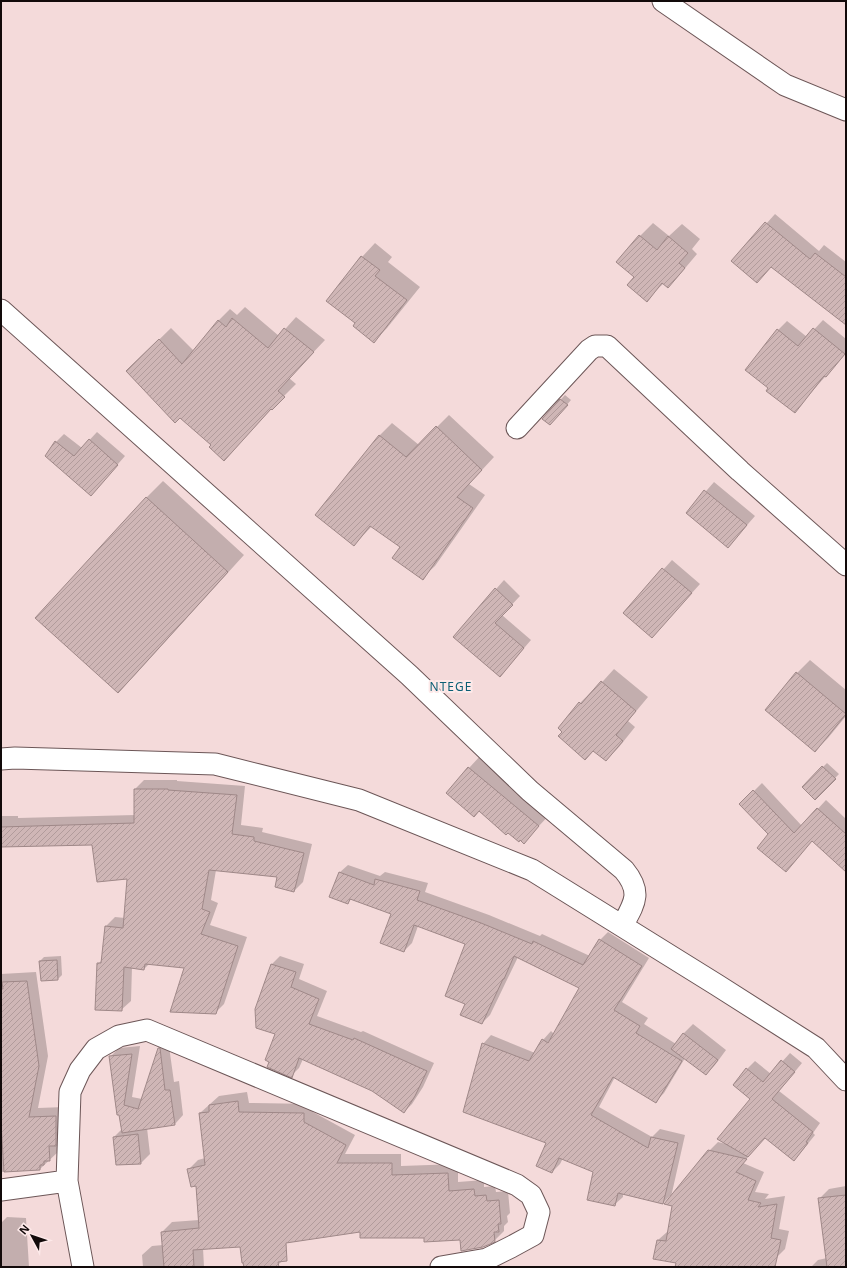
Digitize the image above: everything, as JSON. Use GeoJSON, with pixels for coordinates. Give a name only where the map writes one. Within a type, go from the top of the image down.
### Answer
{"type":"FeatureCollection","features":[{"type":"Feature","properties":{"kind":"street"},"geometry":{"type":"LineString","coordinates":[[664,1],[785,85],[846,110]]}},
{"type":"Feature","properties":{"kind":"street"},"geometry":{"type":"LineString","coordinates":[[1,310],[409,676],[530,791],[624,870],[632,881],[636,892],[635,901],[622,926]]}},
{"type":"Feature","properties":{"kind":"street"},"geometry":{"type":"LineString","coordinates":[[517,428],[589,350],[595,346],[607,346],[740,471],[846,565]]}},
{"type":"Feature","properties":{"kind":"street"},"geometry":{"type":"LineString","coordinates":[[1,759],[15,758],[215,764],[359,800],[532,870],[717,984],[816,1048],[846,1080]]}},
{"type":"Feature","properties":{"kind":"street"},"geometry":{"type":"LineString","coordinates":[[83,1267],[67,1181],[70,1092],[80,1070],[96,1049],[119,1036],[147,1030],[517,1185],[531,1195],[539,1212],[533,1234],[512,1247],[487,1259],[441,1267]]}},
{"type":"Feature","properties":{"kind":"street"},"geometry":{"type":"LineString","coordinates":[[1,1190],[67,1181]]}},
{"type":"Feature","properties":{"kind":"building"},"geometry":{"type":"Polygon","coordinates":[[[765,222],[810,259],[815,253],[846,277],[846,325],[771,267],[757,283],[731,261],[765,222]]]}},
{"type":"Feature","properties":{"kind":"building"},"geometry":{"type":"Polygon","coordinates":[[[639,235],[657,250],[668,236],[688,253],[679,263],[685,268],[668,288],[662,283],[647,302],[627,285],[634,277],[616,262],[639,235]]]}},
{"type":"Feature","properties":{"kind":"building"},"geometry":{"type":"Polygon","coordinates":[[[361,256],[380,270],[375,276],[407,300],[374,343],[353,326],[355,323],[326,301],[361,256]]]}},
{"type":"Feature","properties":{"kind":"building"},"geometry":{"type":"Polygon","coordinates":[[[232,318],[268,348],[284,328],[314,352],[278,391],[285,397],[272,410],[271,409],[224,461],[209,447],[211,445],[180,418],[175,423],[126,371],[159,339],[182,364],[218,320],[226,327],[232,318]]]}},
{"type":"Feature","properties":{"kind":"building"},"geometry":{"type":"Polygon","coordinates":[[[813,328],[845,354],[826,377],[824,376],[795,413],[766,391],[768,388],[745,370],[777,329],[798,346],[813,328]]]}},
{"type":"Feature","properties":{"kind":"building"},"geometry":{"type":"Polygon","coordinates":[[[560,399],[568,405],[550,425],[542,419],[560,399]]]}},
{"type":"Feature","properties":{"kind":"building"},"geometry":{"type":"Polygon","coordinates":[[[436,426],[482,470],[457,497],[473,508],[423,580],[392,558],[400,547],[370,526],[354,546],[315,515],[379,435],[406,457],[436,426]]]}},
{"type":"Feature","properties":{"kind":"building"},"geometry":{"type":"Polygon","coordinates":[[[89,439],[118,465],[91,496],[45,456],[55,441],[74,456],[89,439]]]}},
{"type":"Feature","properties":{"kind":"building"},"geometry":{"type":"Polygon","coordinates":[[[704,490],[747,525],[728,548],[686,513],[704,490]]]}},
{"type":"Feature","properties":{"kind":"building"},"geometry":{"type":"Polygon","coordinates":[[[146,497],[228,572],[118,693],[35,618],[146,497]]]}},
{"type":"Feature","properties":{"kind":"building"},"geometry":{"type":"Polygon","coordinates":[[[662,568],[692,593],[652,638],[623,613],[662,568]]]}},
{"type":"Feature","properties":{"kind":"building"},"geometry":{"type":"Polygon","coordinates":[[[495,588],[513,605],[495,623],[524,648],[500,677],[453,637],[495,588]]]}},
{"type":"Feature","properties":{"kind":"building"},"geometry":{"type":"Polygon","coordinates":[[[796,672],[846,714],[815,752],[765,710],[796,672]]]}},
{"type":"Feature","properties":{"kind":"building"},"geometry":{"type":"Polygon","coordinates":[[[601,681],[636,711],[616,735],[623,741],[606,761],[593,751],[585,760],[558,736],[562,732],[558,728],[579,702],[581,704],[601,681]]]}},
{"type":"Feature","properties":{"kind":"building"},"geometry":{"type":"Polygon","coordinates":[[[822,766],[836,779],[815,800],[802,787],[822,766]]]}},
{"type":"Feature","properties":{"kind":"building"},"geometry":{"type":"Polygon","coordinates":[[[468,767],[539,826],[524,844],[508,833],[506,835],[479,811],[474,817],[446,793],[468,767]]]}},
{"type":"Feature","properties":{"kind":"building"},"geometry":{"type":"Polygon","coordinates":[[[134,789],[168,789],[237,795],[232,834],[254,837],[254,841],[304,853],[294,892],[275,887],[277,877],[209,870],[202,909],[210,912],[201,934],[238,946],[216,1014],[170,1012],[184,968],[145,964],[144,970],[124,967],[122,1011],[95,1010],[97,963],[101,963],[105,926],[123,928],[127,879],[97,882],[92,845],[1,847],[1,827],[134,823],[134,789]]]}},
{"type":"Feature","properties":{"kind":"building"},"geometry":{"type":"Polygon","coordinates":[[[753,790],[794,833],[817,808],[846,834],[846,872],[812,841],[786,872],[757,848],[768,834],[739,804],[753,790]]]}},
{"type":"Feature","properties":{"kind":"building"},"geometry":{"type":"Polygon","coordinates":[[[339,872],[374,885],[375,879],[420,891],[417,900],[481,923],[532,944],[533,941],[583,965],[599,939],[642,966],[614,1010],[640,1026],[636,1033],[682,1061],[656,1103],[613,1077],[591,1115],[648,1148],[651,1137],[678,1143],[663,1204],[618,1193],[615,1206],[587,1200],[593,1172],[559,1158],[552,1173],[536,1166],[546,1143],[463,1112],[482,1043],[529,1061],[542,1039],[548,1043],[579,988],[514,956],[482,1024],[460,1015],[465,1004],[445,996],[465,944],[414,925],[404,952],[380,943],[391,914],[350,899],[348,904],[329,897],[339,872]]]}},
{"type":"Feature","properties":{"kind":"building"},"geometry":{"type":"Polygon","coordinates":[[[57,960],[58,980],[41,981],[39,961],[57,960]]]}},
{"type":"Feature","properties":{"kind":"building"},"geometry":{"type":"Polygon","coordinates":[[[271,964],[296,972],[291,987],[319,999],[309,1024],[353,1040],[354,1038],[427,1071],[415,1096],[404,1113],[372,1091],[299,1058],[292,1078],[267,1067],[269,1062],[265,1060],[275,1034],[256,1028],[255,1009],[271,964]]]}},
{"type":"Feature","properties":{"kind":"building"},"geometry":{"type":"Polygon","coordinates":[[[27,981],[39,1066],[29,1117],[56,1116],[56,1146],[49,1146],[50,1161],[44,1161],[44,1165],[40,1165],[40,1170],[4,1172],[1,1123],[1,989],[3,989],[2,982],[27,981]]]}},
{"type":"Feature","properties":{"kind":"building"},"geometry":{"type":"Polygon","coordinates":[[[683,1033],[718,1060],[706,1075],[671,1049],[683,1033]]]}},
{"type":"Feature","properties":{"kind":"building"},"geometry":{"type":"Polygon","coordinates":[[[158,1048],[160,1048],[165,1090],[170,1090],[175,1125],[122,1133],[119,1115],[117,1115],[109,1056],[132,1054],[124,1105],[138,1109],[158,1048]]]}},
{"type":"Feature","properties":{"kind":"building"},"geometry":{"type":"Polygon","coordinates":[[[781,1060],[795,1072],[772,1099],[813,1132],[806,1142],[808,1143],[794,1161],[765,1138],[748,1157],[717,1139],[750,1099],[733,1085],[746,1068],[763,1082],[781,1060]]]}},
{"type":"Feature","properties":{"kind":"building"},"geometry":{"type":"Polygon","coordinates":[[[238,1101],[239,1112],[304,1113],[304,1122],[346,1145],[337,1163],[392,1163],[392,1175],[448,1173],[449,1191],[474,1189],[475,1196],[486,1195],[487,1201],[499,1200],[501,1224],[498,1224],[499,1232],[494,1232],[495,1242],[483,1247],[461,1251],[460,1240],[424,1242],[424,1238],[360,1238],[360,1232],[286,1243],[287,1261],[278,1262],[279,1267],[244,1267],[240,1247],[193,1250],[194,1267],[164,1267],[161,1232],[199,1228],[196,1186],[191,1187],[187,1169],[205,1165],[199,1113],[209,1112],[209,1105],[238,1101]]]}},
{"type":"Feature","properties":{"kind":"building"},"geometry":{"type":"Polygon","coordinates":[[[138,1134],[141,1164],[116,1165],[113,1137],[138,1134]]]}},
{"type":"Feature","properties":{"kind":"building"},"geometry":{"type":"Polygon","coordinates":[[[708,1150],[747,1159],[736,1172],[756,1181],[748,1200],[761,1203],[758,1207],[777,1204],[771,1238],[781,1240],[775,1267],[675,1267],[676,1263],[653,1259],[657,1240],[666,1241],[672,1206],[664,1204],[708,1150]]]}},
{"type":"Feature","properties":{"kind":"building"},"geometry":{"type":"Polygon","coordinates":[[[846,1195],[846,1267],[827,1267],[818,1198],[846,1195]]]}},
{"type":"Feature","properties":{"kind":"district","name":"NTEGE"},"geometry":{"type":"Point","coordinates":[451,686]}}]}
